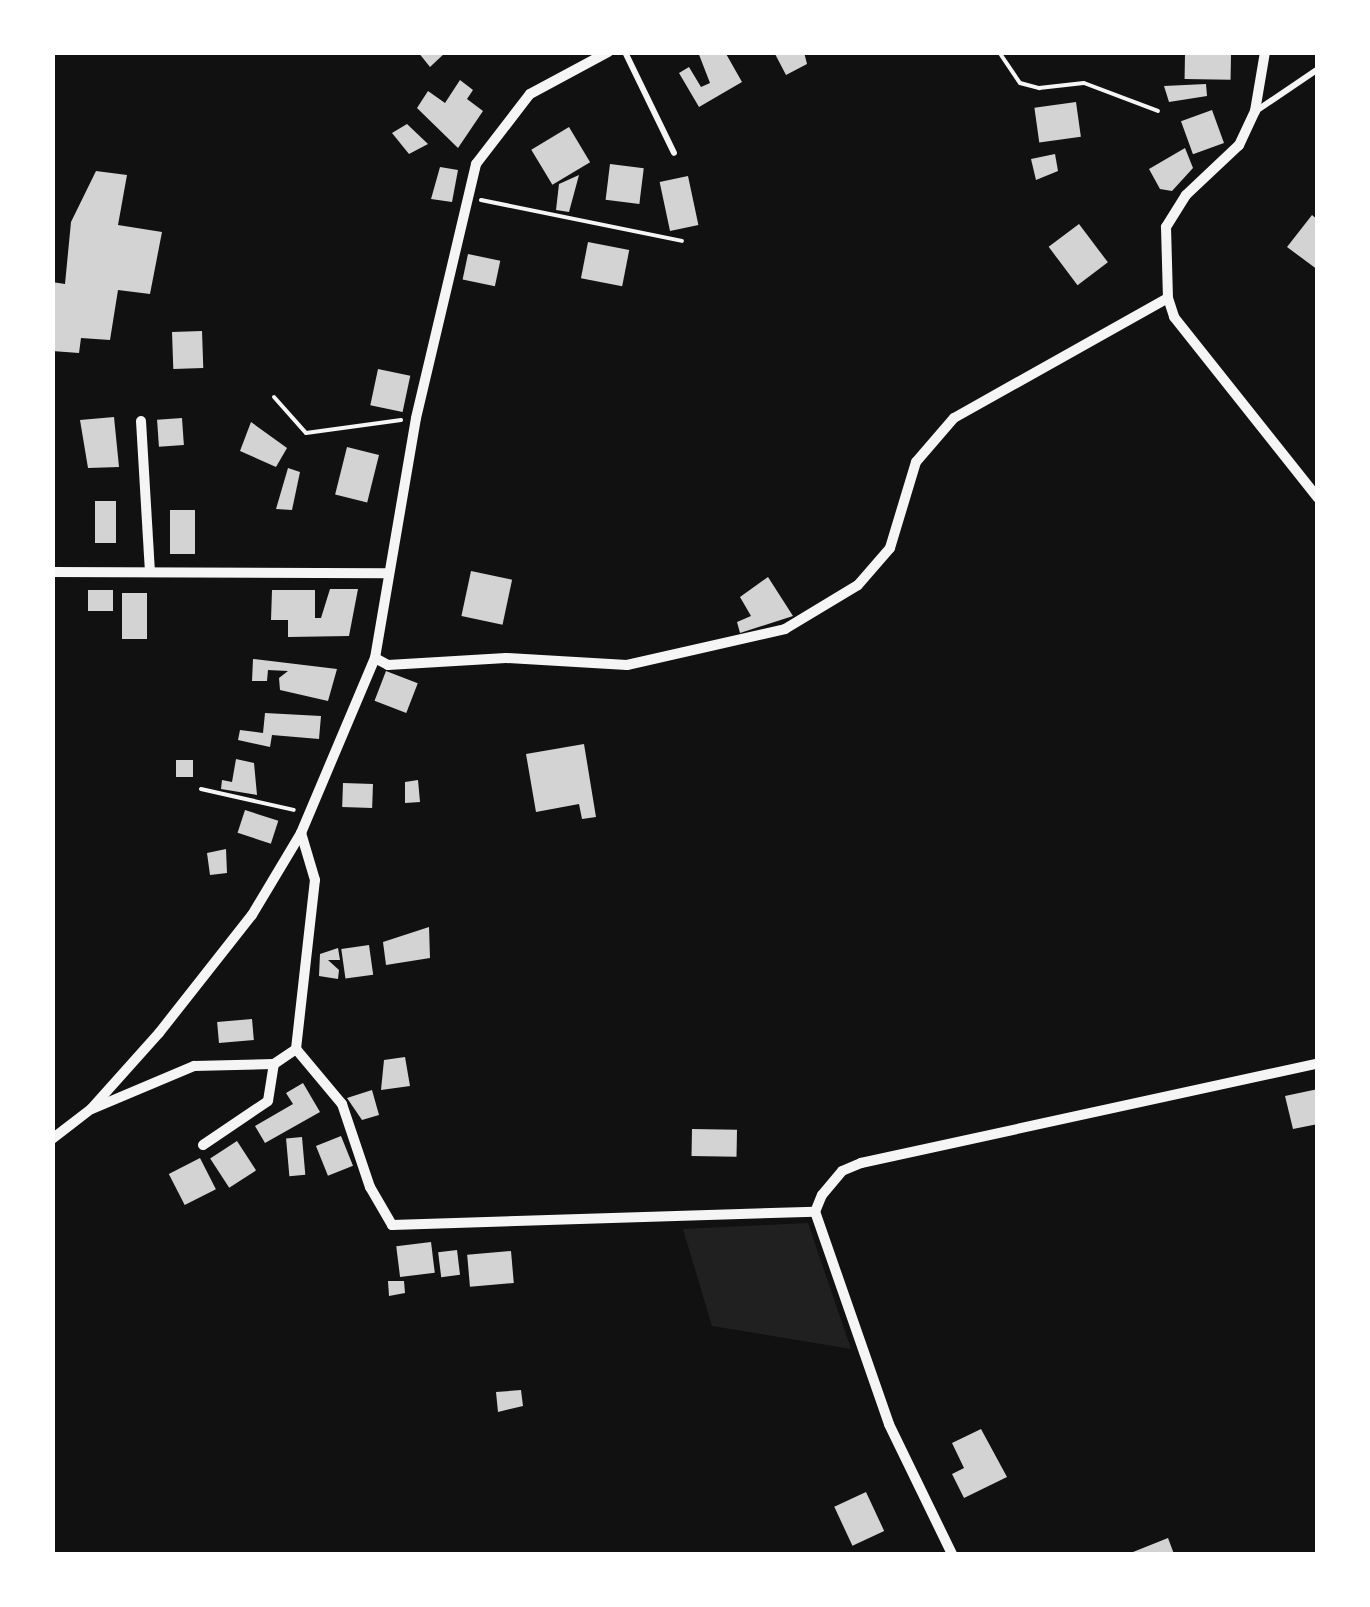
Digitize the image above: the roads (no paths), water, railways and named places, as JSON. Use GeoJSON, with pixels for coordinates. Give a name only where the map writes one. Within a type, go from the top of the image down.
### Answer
{"type":"FeatureCollection","features":[{"type":"Feature","properties":{"kind":"street"},"geometry":{"type":"LineString","coordinates":[[52,1139],[91,1109],[252,915],[301,833],[375,658],[386,572],[416,418],[465,197],[476,164],[530,94],[608,52]]}},
{"type":"Feature","properties":{"kind":"street"},"geometry":{"type":"LineString","coordinates":[[1265,52],[1255,111],[1239,145],[1186,195],[1166,228],[1168,298],[1174,318],[1318,498]]}},
{"type":"Feature","properties":{"kind":"street"},"geometry":{"type":"LineString","coordinates":[[375,658],[388,665],[506,658],[627,665],[785,629],[858,585],[890,548],[916,462],[954,418],[1168,298]]}},
{"type":"Feature","properties":{"kind":"street"},"geometry":{"type":"LineString","coordinates":[[141,421],[150,572]]}},
{"type":"Feature","properties":{"kind":"street"},"geometry":{"type":"LineString","coordinates":[[52,572],[386,572]]}},
{"type":"Feature","properties":{"kind":"street"},"geometry":{"type":"LineString","coordinates":[[301,833],[315,880],[296,1049],[342,1104],[370,1187],[392,1225],[815,1212]]}},
{"type":"Feature","properties":{"kind":"street"},"geometry":{"type":"LineString","coordinates":[[91,1109],[194,1066],[274,1064],[296,1049]]}},
{"type":"Feature","properties":{"kind":"street"},"geometry":{"type":"LineString","coordinates":[[815,1212],[842,1171],[862,1163],[1318,1063]]}},
{"type":"Feature","properties":{"kind":"street"},"geometry":{"type":"LineString","coordinates":[[203,1145],[268,1101],[274,1064]]}},
{"type":"Feature","properties":{"kind":"street"},"geometry":{"type":"LineString","coordinates":[[815,1212],[888,1424],[952,1554]]}},
{"type":"Feature","properties":{"kind":"lane"},"geometry":{"type":"LineString","coordinates":[[625,52],[674,153]]}},
{"type":"Feature","properties":{"kind":"lane"},"geometry":{"type":"LineString","coordinates":[[1255,111],[1318,69]]}}]}
